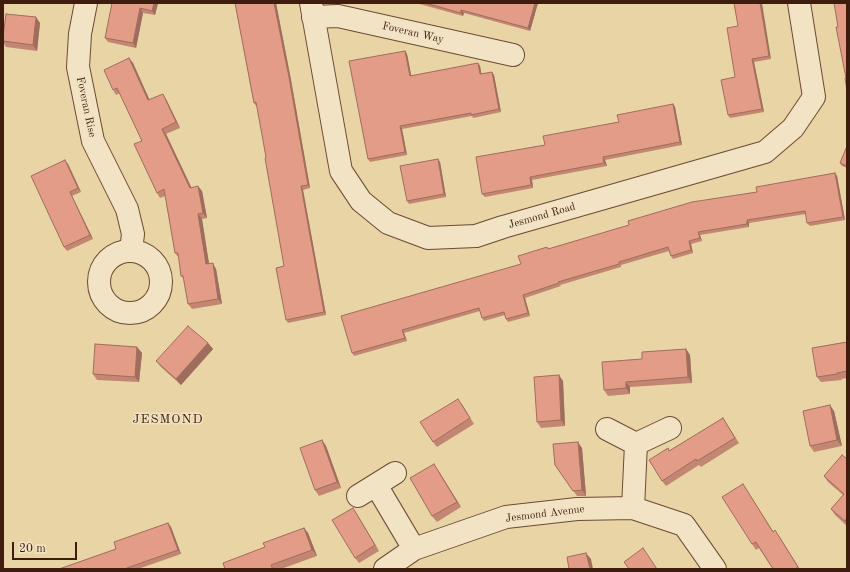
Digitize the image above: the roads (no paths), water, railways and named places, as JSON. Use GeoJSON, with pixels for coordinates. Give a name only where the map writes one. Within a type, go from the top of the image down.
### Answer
{"type":"FeatureCollection","features":[{"type":"Feature","properties":{"kind":"street","name":"Foveran Rise"},"geometry":{"type":"LineString","coordinates":[[86,3],[80,34],[78,67],[93,141],[127,209],[133,234],[131,251]]}},
{"type":"Feature","properties":{"kind":"street","name":"Jesmond Road"},"geometry":{"type":"LineString","coordinates":[[312,10],[341,171],[361,201],[388,224],[428,238],[476,236],[765,152],[794,128],[814,97],[799,3]]}},
{"type":"Feature","properties":{"kind":"street","name":"Foveran Way"},"geometry":{"type":"LineString","coordinates":[[312,10],[513,55]]}},
{"type":"Feature","properties":{"kind":"street"},"geometry":{"type":"LineString","coordinates":[[636,444],[670,428]]}},
{"type":"Feature","properties":{"kind":"street"},"geometry":{"type":"LineString","coordinates":[[607,429],[636,444]]}},
{"type":"Feature","properties":{"kind":"street"},"geometry":{"type":"LineString","coordinates":[[634,508],[636,444]]}},
{"type":"Feature","properties":{"kind":"street"},"geometry":{"type":"LineString","coordinates":[[395,473],[367,491],[414,549]]}},
{"type":"Feature","properties":{"kind":"street","name":"Jesmond Avenue"},"geometry":{"type":"LineString","coordinates":[[385,569],[414,549],[506,517],[577,509],[634,508],[684,526],[715,569]]}},
{"type":"Feature","properties":{"kind":"district","name":"JESMOND"},"geometry":{"type":"Point","coordinates":[168,420]}}]}
